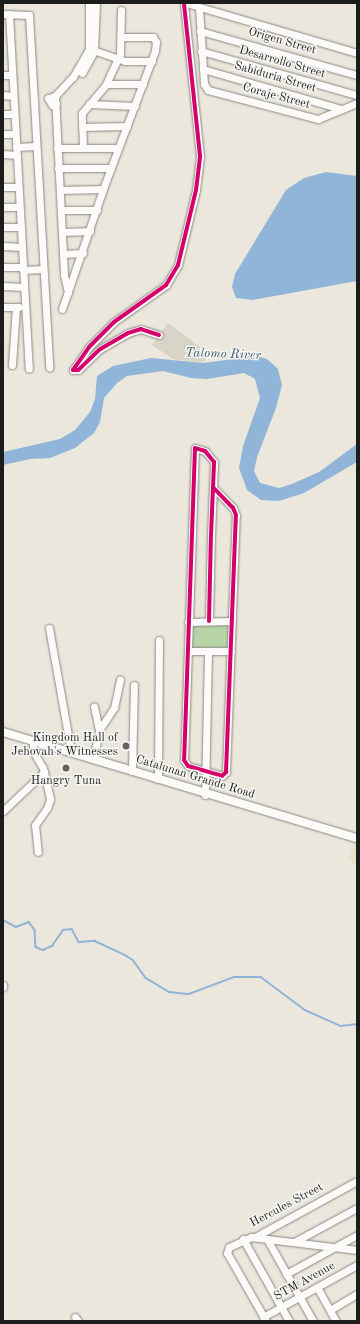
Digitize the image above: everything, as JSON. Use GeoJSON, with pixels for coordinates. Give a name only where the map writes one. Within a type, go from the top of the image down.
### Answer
{"type":"FeatureCollection","features":[{"type":"Feature","properties":{"kind":"main road","name":"Catalunan Grande Road"},"geometry":{"type":"LineString","coordinates":[[3,732],[94,759],[205,795],[357,838]]}},
{"type":"Feature","properties":{"kind":"street"},"geometry":{"type":"LineString","coordinates":[[89,3],[92,50]]}},
{"type":"Feature","properties":{"kind":"street"},"geometry":{"type":"LineString","coordinates":[[68,293],[64,275],[57,148],[56,99],[81,67],[92,50],[96,3]]}},
{"type":"Feature","properties":{"kind":"street"},"geometry":{"type":"LineString","coordinates":[[160,335],[142,329],[128,333],[100,349],[78,370],[73,370],[89,347],[114,322],[166,285],[178,265],[196,190],[200,156],[185,3],[357,53]]}},
{"type":"Feature","properties":{"kind":"street"},"geometry":{"type":"LineString","coordinates":[[199,8],[203,69]]}},
{"type":"Feature","properties":{"kind":"street"},"geometry":{"type":"LineString","coordinates":[[83,148],[82,113],[106,84],[118,60],[122,37],[122,10]]}},
{"type":"Feature","properties":{"kind":"street"},"geometry":{"type":"LineString","coordinates":[[29,368],[11,56],[6,35],[6,14],[29,15],[49,367]]}},
{"type":"Feature","properties":{"kind":"street","name":"Origen Street"},"geometry":{"type":"LineString","coordinates":[[200,31],[357,75]]}},
{"type":"Feature","properties":{"kind":"street"},"geometry":{"type":"LineString","coordinates":[[62,309],[76,275],[103,189],[152,62],[156,45],[153,37],[122,37]]}},
{"type":"Feature","properties":{"kind":"street"},"geometry":{"type":"LineString","coordinates":[[92,50],[118,60],[152,62]]}},
{"type":"Feature","properties":{"kind":"street","name":"Desarrollo Street"},"geometry":{"type":"LineString","coordinates":[[202,51],[357,95]]}},
{"type":"Feature","properties":{"kind":"street"},"geometry":{"type":"LineString","coordinates":[[3,56],[11,56]]}},
{"type":"Feature","properties":{"kind":"street","name":"Coraje Street"},"geometry":{"type":"LineString","coordinates":[[203,69],[205,88],[318,119],[357,103]]}},
{"type":"Feature","properties":{"kind":"street","name":"Sabiduria Street"},"geometry":{"type":"LineString","coordinates":[[203,69],[341,109]]}},
{"type":"Feature","properties":{"kind":"street"},"geometry":{"type":"LineString","coordinates":[[3,75],[12,76]]}},
{"type":"Feature","properties":{"kind":"street"},"geometry":{"type":"LineString","coordinates":[[106,84],[143,84]]}},
{"type":"Feature","properties":{"kind":"street"},"geometry":{"type":"LineString","coordinates":[[3,96],[13,96]]}},
{"type":"Feature","properties":{"kind":"street"},"geometry":{"type":"LineString","coordinates":[[89,104],[134,106]]}},
{"type":"Feature","properties":{"kind":"street"},"geometry":{"type":"LineString","coordinates":[[3,114],[14,114]]}},
{"type":"Feature","properties":{"kind":"street"},"geometry":{"type":"LineString","coordinates":[[82,127],[127,126]]}},
{"type":"Feature","properties":{"kind":"street"},"geometry":{"type":"LineString","coordinates":[[3,134],[15,134]]}},
{"type":"Feature","properties":{"kind":"street"},"geometry":{"type":"LineString","coordinates":[[16,147],[36,146]]}},
{"type":"Feature","properties":{"kind":"street"},"geometry":{"type":"LineString","coordinates":[[57,148],[118,148]]}},
{"type":"Feature","properties":{"kind":"street"},"geometry":{"type":"LineString","coordinates":[[3,154],[16,155]]}},
{"type":"Feature","properties":{"kind":"street"},"geometry":{"type":"LineString","coordinates":[[58,168],[111,168]]}},
{"type":"Feature","properties":{"kind":"street"},"geometry":{"type":"LineString","coordinates":[[3,187],[18,187]]}},
{"type":"Feature","properties":{"kind":"street"},"geometry":{"type":"LineString","coordinates":[[60,190],[103,189]]}},
{"type":"Feature","properties":{"kind":"street"},"geometry":{"type":"LineString","coordinates":[[3,207],[19,207]]}},
{"type":"Feature","properties":{"kind":"street"},"geometry":{"type":"LineString","coordinates":[[61,210],[97,210]]}},
{"type":"Feature","properties":{"kind":"street"},"geometry":{"type":"LineString","coordinates":[[3,227],[20,227]]}},
{"type":"Feature","properties":{"kind":"street"},"geometry":{"type":"LineString","coordinates":[[62,232],[90,231]]}},
{"type":"Feature","properties":{"kind":"street"},"geometry":{"type":"LineString","coordinates":[[3,246],[22,247]]}},
{"type":"Feature","properties":{"kind":"street"},"geometry":{"type":"LineString","coordinates":[[63,254],[83,254]]}},
{"type":"Feature","properties":{"kind":"street"},"geometry":{"type":"LineString","coordinates":[[3,267],[43,269]]}},
{"type":"Feature","properties":{"kind":"street"},"geometry":{"type":"LineString","coordinates":[[64,275],[76,275]]}},
{"type":"Feature","properties":{"kind":"street"},"geometry":{"type":"LineString","coordinates":[[3,286],[24,287]]}},
{"type":"Feature","properties":{"kind":"street"},"geometry":{"type":"LineString","coordinates":[[3,306],[26,307]]}},
{"type":"Feature","properties":{"kind":"street"},"geometry":{"type":"LineString","coordinates":[[12,365],[16,307]]}},
{"type":"Feature","properties":{"kind":"street"},"geometry":{"type":"LineString","coordinates":[[209,621],[213,487],[212,458],[205,451],[195,448],[184,760],[188,766],[220,776],[226,772],[236,512],[213,487]]}},
{"type":"Feature","properties":{"kind":"street"},"geometry":{"type":"LineString","coordinates":[[188,622],[232,621]]}},
{"type":"Feature","properties":{"kind":"street"},"geometry":{"type":"LineString","coordinates":[[49,628],[71,752]]}},
{"type":"Feature","properties":{"kind":"street"},"geometry":{"type":"LineString","coordinates":[[158,780],[159,640]]}},
{"type":"Feature","properties":{"kind":"street"},"geometry":{"type":"LineString","coordinates":[[188,651],[230,651]]}},
{"type":"Feature","properties":{"kind":"street"},"geometry":{"type":"LineString","coordinates":[[205,795],[208,651]]}},
{"type":"Feature","properties":{"kind":"street"},"geometry":{"type":"LineString","coordinates":[[99,730],[114,708],[120,680]]}},
{"type":"Feature","properties":{"kind":"street"},"geometry":{"type":"LineString","coordinates":[[132,771],[134,685]]}},
{"type":"Feature","properties":{"kind":"street"},"geometry":{"type":"LineString","coordinates":[[94,707],[99,730],[94,759]]}},
{"type":"Feature","properties":{"kind":"street"},"geometry":{"type":"LineString","coordinates":[[33,741],[33,751],[44,772],[49,804],[35,825],[38,852]]}},
{"type":"Feature","properties":{"kind":"street"},"geometry":{"type":"LineString","coordinates":[[3,811],[44,772]]}},
{"type":"Feature","properties":{"kind":"street","name":"Hercules Street"},"geometry":{"type":"LineString","coordinates":[[264,1319],[226,1249],[243,1239],[255,1237],[357,1181]]}},
{"type":"Feature","properties":{"kind":"street"},"geometry":{"type":"LineString","coordinates":[[294,1242],[357,1208]]}},
{"type":"Feature","properties":{"kind":"street"},"geometry":{"type":"LineString","coordinates":[[286,1274],[357,1235]]}},
{"type":"Feature","properties":{"kind":"street"},"geometry":{"type":"LineString","coordinates":[[255,1237],[357,1250]]}},
{"type":"Feature","properties":{"kind":"street"},"geometry":{"type":"LineString","coordinates":[[243,1239],[289,1321]]}},
{"type":"Feature","properties":{"kind":"street"},"geometry":{"type":"LineString","coordinates":[[267,1239],[313,1321]]}},
{"type":"Feature","properties":{"kind":"street","name":"STM Avenue"},"geometry":{"type":"LineString","coordinates":[[264,1319],[281,1307],[357,1265]]}},
{"type":"Feature","properties":{"kind":"street"},"geometry":{"type":"LineString","coordinates":[[317,1287],[336,1321]]}},
{"type":"Feature","properties":{"kind":"street"},"geometry":{"type":"LineString","coordinates":[[330,1310],[357,1294]]}},
{"type":"Feature","properties":{"kind":"shaded area"},"geometry":{"type":"Polygon","coordinates":[[[168,323],[210,354],[203,363],[173,359],[152,345],[168,323]]]}},
{"type":"Feature","properties":{"kind":"shaded area"},"geometry":{"type":"Polygon","coordinates":[[[354,845],[357,846],[357,864],[348,860],[354,845]]]}},
{"type":"Feature","properties":{"kind":"green space"},"geometry":{"type":"Polygon","coordinates":[[[229,623],[228,648],[191,648],[191,624],[229,623]]]}},
{"type":"Feature","properties":{"kind":"water"},"geometry":{"type":"Polygon","coordinates":[[[326,172],[357,176],[357,281],[253,300],[236,298],[232,287],[235,274],[286,190],[304,178],[326,172]]]}},
{"type":"Feature","properties":{"kind":"water"},"geometry":{"type":"Polygon","coordinates":[[[256,356],[267,359],[278,369],[282,385],[276,408],[257,457],[254,471],[260,483],[279,488],[292,484],[319,472],[357,444],[357,462],[304,493],[279,501],[261,500],[247,490],[239,468],[243,446],[260,398],[255,379],[244,373],[207,379],[191,378],[163,371],[127,376],[117,383],[104,398],[100,422],[94,433],[75,448],[50,458],[30,459],[3,465],[3,452],[60,439],[75,430],[90,412],[95,399],[97,376],[113,366],[151,358],[203,363],[256,356]]]}},
{"type":"Feature","properties":{"kind":"waterway"},"geometry":{"type":"LineString","coordinates":[[3,920],[16,927],[29,922],[35,930],[36,947],[43,950],[52,946],[63,930],[72,929],[79,942],[95,941],[133,960],[146,978],[169,992],[189,994],[234,977],[261,977],[305,1010],[341,1026],[357,1024]]}},
{"type":"Feature","properties":{"kind":"cycle path"},"geometry":{"type":"LineString","coordinates":[[159,335],[141,329],[128,333],[100,349],[78,370],[73,370],[89,347],[114,322],[166,285],[178,265],[196,190],[200,156],[184,3]]}},
{"type":"Feature","properties":{"kind":"cycle path"},"geometry":{"type":"LineString","coordinates":[[209,621],[211,535],[214,462],[205,451],[195,448],[184,760],[188,766],[222,776],[226,772],[236,515],[233,508],[213,487]]}},
{"type":"Feature","properties":{"kind":"place","name":"Kingdom Hall of Jehovah's Witnesses"},"geometry":{"type":"Point","coordinates":[126,746]}},
{"type":"Feature","properties":{"kind":"place","name":"Hangry Tuna"},"geometry":{"type":"Point","coordinates":[66,768]}},
{"type":"Feature","properties":{"kind":"water label","name":"Talomo River"},"geometry":{"type":"Point","coordinates":[223,355]}}]}
